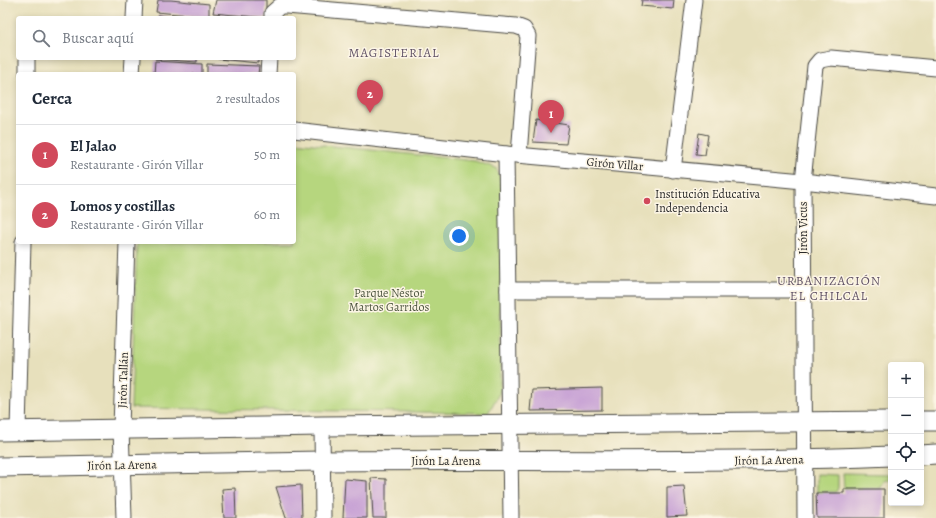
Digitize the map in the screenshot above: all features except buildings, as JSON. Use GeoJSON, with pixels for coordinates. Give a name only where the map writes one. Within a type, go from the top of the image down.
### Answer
{"type":"FeatureCollection","features":[{"type":"Feature","properties":{"kind":"street"},"geometry":{"type":"LineString","coordinates":[[134,16],[135,0]]}},
{"type":"Feature","properties":{"kind":"street"},"geometry":{"type":"LineString","coordinates":[[673,170],[694,0]]}},
{"type":"Feature","properties":{"kind":"street"},"geometry":{"type":"LineString","coordinates":[[272,16],[272,13],[280,6],[287,6],[516,26],[524,28],[528,36],[512,155],[508,290],[511,518]]}},
{"type":"Feature","properties":{"kind":"street","name":"Jirón Vicus"},"geometry":{"type":"LineString","coordinates":[[805,518],[803,181],[815,66],[820,60],[831,58],[936,68]]}},
{"type":"Feature","properties":{"kind":"street"},"geometry":{"type":"LineString","coordinates":[[27,60],[27,72]]}},
{"type":"Feature","properties":{"kind":"street"},"geometry":{"type":"LineString","coordinates":[[132,60],[132,72]]}},
{"type":"Feature","properties":{"kind":"street"},"geometry":{"type":"LineString","coordinates":[[268,72],[269,60]]}},
{"type":"Feature","properties":{"kind":"street","name":"Girón Villar"},"geometry":{"type":"LineString","coordinates":[[296,130],[512,155],[803,181],[936,196]]}},
{"type":"Feature","properties":{"kind":"street"},"geometry":{"type":"LineString","coordinates":[[23,244],[9,430],[888,421]]}},
{"type":"Feature","properties":{"kind":"street","name":"Jirón Tallán"},"geometry":{"type":"LineString","coordinates":[[124,518],[121,428],[127,244]]}},
{"type":"Feature","properties":{"kind":"street"},"geometry":{"type":"LineString","coordinates":[[508,290],[804,290]]}},
{"type":"Feature","properties":{"kind":"street"},"geometry":{"type":"LineString","coordinates":[[924,421],[936,421]]}},
{"type":"Feature","properties":{"kind":"street"},"geometry":{"type":"LineString","coordinates":[[322,426],[324,518]]}},
{"type":"Feature","properties":{"kind":"street"},"geometry":{"type":"LineString","coordinates":[[924,455],[936,454]]}},
{"type":"Feature","properties":{"kind":"street","name":"Jirón La Arena"},"geometry":{"type":"LineString","coordinates":[[0,467],[122,466],[322,461],[510,462],[804,460],[888,456]]}},
{"type":"Feature","properties":{"kind":"green space","name":"Parque Néstor Martos Garridos"},"geometry":{"type":"Polygon","coordinates":[[[296,142],[475,161],[496,168],[502,181],[500,392],[488,413],[131,408],[137,244],[296,244],[296,142]]]}},
{"type":"Feature","properties":{"kind":"green space"},"geometry":{"type":"Polygon","coordinates":[[[843,473],[888,474],[888,480],[884,481],[881,488],[844,488],[843,473]]]}},
{"type":"Feature","properties":{"kind":"green space"},"geometry":{"type":"Polygon","coordinates":[[[817,474],[838,475],[838,488],[836,492],[817,492],[817,474]]]}},
{"type":"Feature","properties":{"kind":"place","name":"Lomos y costillas"},"geometry":{"type":"Point","coordinates":[370,113]}},
{"type":"Feature","properties":{"kind":"place","name":"El Jalao"},"geometry":{"type":"Point","coordinates":[551,133]}},
{"type":"Feature","properties":{"kind":"place","name":"Institución Educativa Independencia"},"geometry":{"type":"Point","coordinates":[647,201]}},
{"type":"Feature","properties":{"kind":"district","name":"MAGISTERIAL"},"geometry":{"type":"Point","coordinates":[394,52]}},
{"type":"Feature","properties":{"kind":"district","name":"URBANIZACIÓN EL CHILCAL"},"geometry":{"type":"Point","coordinates":[829,288]}}]}
